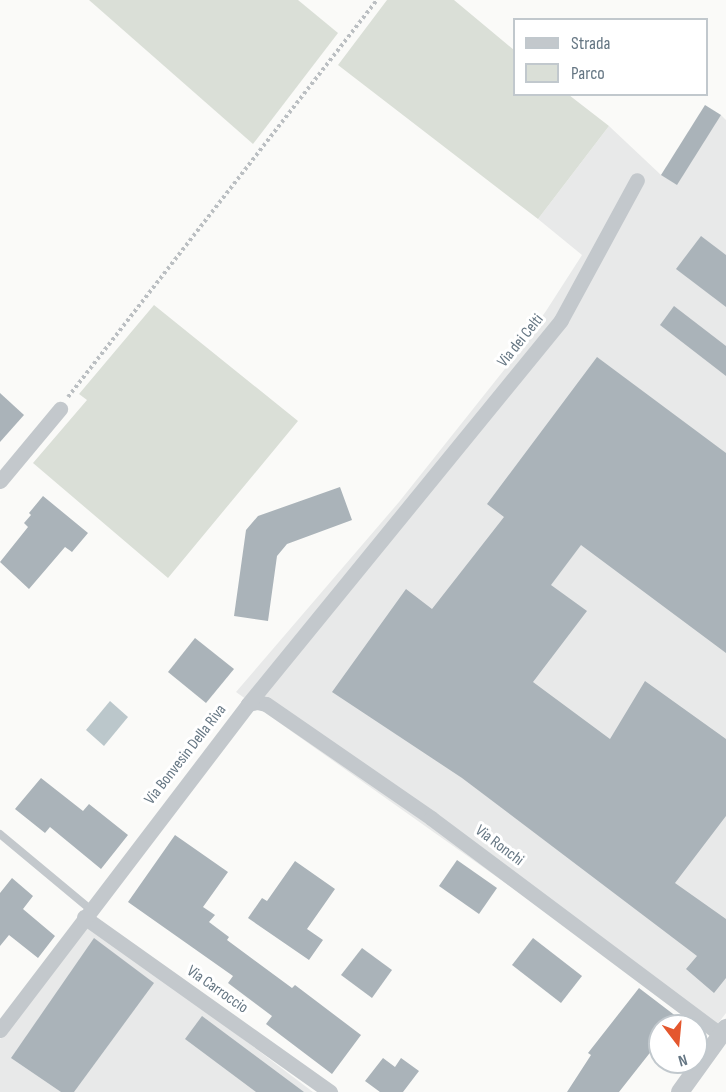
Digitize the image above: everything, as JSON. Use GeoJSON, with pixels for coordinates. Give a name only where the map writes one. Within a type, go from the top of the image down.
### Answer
{"type":"FeatureCollection","features":[{"type":"Feature","properties":{"kind":"street","name":"Via dei Celti"},"geometry":{"type":"LineString","coordinates":[[408,508],[561,320],[637,180]]}},
{"type":"Feature","properties":{"kind":"street"},"geometry":{"type":"LineString","coordinates":[[0,481],[60,409]]}},
{"type":"Feature","properties":{"kind":"street","name":"Via Bonvesin Della Riva"},"geometry":{"type":"LineString","coordinates":[[0,1030],[248,704],[408,508]]}},
{"type":"Feature","properties":{"kind":"street","name":"Via Ronchi"},"geometry":{"type":"LineString","coordinates":[[248,704],[257,702],[266,704],[432,818],[723,1031]]}},
{"type":"Feature","properties":{"kind":"street","name":"Via Carroccio"},"geometry":{"type":"LineString","coordinates":[[87,913],[330,1092]]}},
{"type":"Feature","properties":{"kind":"street"},"geometry":{"type":"LineString","coordinates":[[680,1092],[723,1031]]}},
{"type":"Feature","properties":{"kind":"lane"},"geometry":{"type":"LineString","coordinates":[[0,834],[87,913]]}},
{"type":"Feature","properties":{"kind":"path"},"geometry":{"type":"LineString","coordinates":[[60,409],[377,0]]}},
{"type":"Feature","properties":{"kind":"shaded area"},"geometry":{"type":"Polygon","coordinates":[[[721,115],[726,120],[726,1013],[713,1030],[708,1026],[708,1014],[690,1014],[236,692],[399,502],[508,365],[546,311],[582,255],[538,219],[609,126],[661,175],[721,115]]]}},
{"type":"Feature","properties":{"kind":"shaded area"},"geometry":{"type":"Polygon","coordinates":[[[110,701],[128,717],[104,746],[86,730],[110,701]]]}},
{"type":"Feature","properties":{"kind":"shaded area"},"geometry":{"type":"Polygon","coordinates":[[[86,920],[313,1092],[0,1092],[0,1039],[86,920]]]}},
{"type":"Feature","properties":{"kind":"green space"},"geometry":{"type":"Polygon","coordinates":[[[89,0],[298,0],[338,33],[253,144],[89,0]]]}},
{"type":"Feature","properties":{"kind":"green space"},"geometry":{"type":"Polygon","coordinates":[[[387,0],[454,0],[513,49],[513,96],[570,96],[609,126],[538,219],[338,65],[387,0]]]}},
{"type":"Feature","properties":{"kind":"green space"},"geometry":{"type":"Polygon","coordinates":[[[154,305],[298,421],[168,578],[33,463],[87,400],[79,394],[154,305]]]}},
{"type":"Feature","properties":{"kind":"building"},"geometry":{"type":"Polygon","coordinates":[[[705,105],[721,115],[677,185],[661,175],[705,105]]]}},
{"type":"Feature","properties":{"kind":"building"},"geometry":{"type":"Polygon","coordinates":[[[701,236],[726,255],[726,307],[676,269],[701,236]]]}},
{"type":"Feature","properties":{"kind":"building"},"geometry":{"type":"Polygon","coordinates":[[[674,306],[726,346],[726,376],[660,325],[674,306]]]}},
{"type":"Feature","properties":{"kind":"building"},"geometry":{"type":"Polygon","coordinates":[[[597,357],[726,453],[726,653],[581,545],[551,585],[587,611],[533,682],[610,739],[645,681],[726,739],[726,816],[675,883],[726,919],[726,978],[714,993],[686,969],[697,956],[462,778],[332,692],[406,589],[432,609],[504,517],[487,504],[597,357]]]}},
{"type":"Feature","properties":{"kind":"building"},"geometry":{"type":"Polygon","coordinates":[[[0,393],[24,415],[0,442],[0,393]]]}},
{"type":"Feature","properties":{"kind":"building"},"geometry":{"type":"Polygon","coordinates":[[[340,487],[352,520],[287,544],[277,556],[268,621],[234,616],[246,530],[258,516],[340,487]]]}},
{"type":"Feature","properties":{"kind":"building"},"geometry":{"type":"Polygon","coordinates":[[[43,496],[88,533],[72,552],[65,547],[29,589],[0,562],[28,527],[24,523],[43,496]]]}},
{"type":"Feature","properties":{"kind":"building"},"geometry":{"type":"Polygon","coordinates":[[[195,638],[234,669],[206,703],[168,672],[195,638]]]}},
{"type":"Feature","properties":{"kind":"building"},"geometry":{"type":"Polygon","coordinates":[[[41,778],[83,811],[89,804],[128,835],[101,869],[50,827],[45,833],[15,809],[41,778]]]}},
{"type":"Feature","properties":{"kind":"building"},"geometry":{"type":"Polygon","coordinates":[[[175,835],[228,872],[203,907],[215,915],[209,922],[229,937],[227,940],[292,988],[295,985],[361,1035],[332,1074],[266,1024],[272,1016],[228,983],[233,976],[128,902],[175,835]]]}},
{"type":"Feature","properties":{"kind":"building"},"geometry":{"type":"Polygon","coordinates":[[[457,860],[497,888],[479,914],[439,886],[457,860]]]}},
{"type":"Feature","properties":{"kind":"building"},"geometry":{"type":"Polygon","coordinates":[[[295,861],[335,889],[307,929],[323,940],[309,960],[248,918],[262,898],[267,901],[295,861]]]}},
{"type":"Feature","properties":{"kind":"building"},"geometry":{"type":"Polygon","coordinates":[[[12,878],[33,896],[23,909],[55,936],[38,958],[9,935],[0,946],[0,893],[12,878]]]}},
{"type":"Feature","properties":{"kind":"building"},"geometry":{"type":"Polygon","coordinates":[[[94,938],[154,983],[74,1092],[61,1092],[11,1058],[94,938]]]}},
{"type":"Feature","properties":{"kind":"building"},"geometry":{"type":"Polygon","coordinates":[[[533,938],[582,976],[561,1003],[512,965],[533,938]]]}},
{"type":"Feature","properties":{"kind":"building"},"geometry":{"type":"Polygon","coordinates":[[[362,948],[392,970],[372,998],[341,975],[362,948]]]}},
{"type":"Feature","properties":{"kind":"building"},"geometry":{"type":"Polygon","coordinates":[[[639,988],[673,1014],[648,1014],[648,1055],[619,1092],[567,1092],[591,1055],[588,1053],[639,988]]]}},
{"type":"Feature","properties":{"kind":"building"},"geometry":{"type":"Polygon","coordinates":[[[202,1016],[304,1092],[256,1092],[185,1039],[202,1016]]]}},
{"type":"Feature","properties":{"kind":"building"},"geometry":{"type":"Polygon","coordinates":[[[383,1058],[395,1067],[401,1058],[419,1071],[403,1092],[380,1092],[365,1081],[383,1058]]]}}]}
